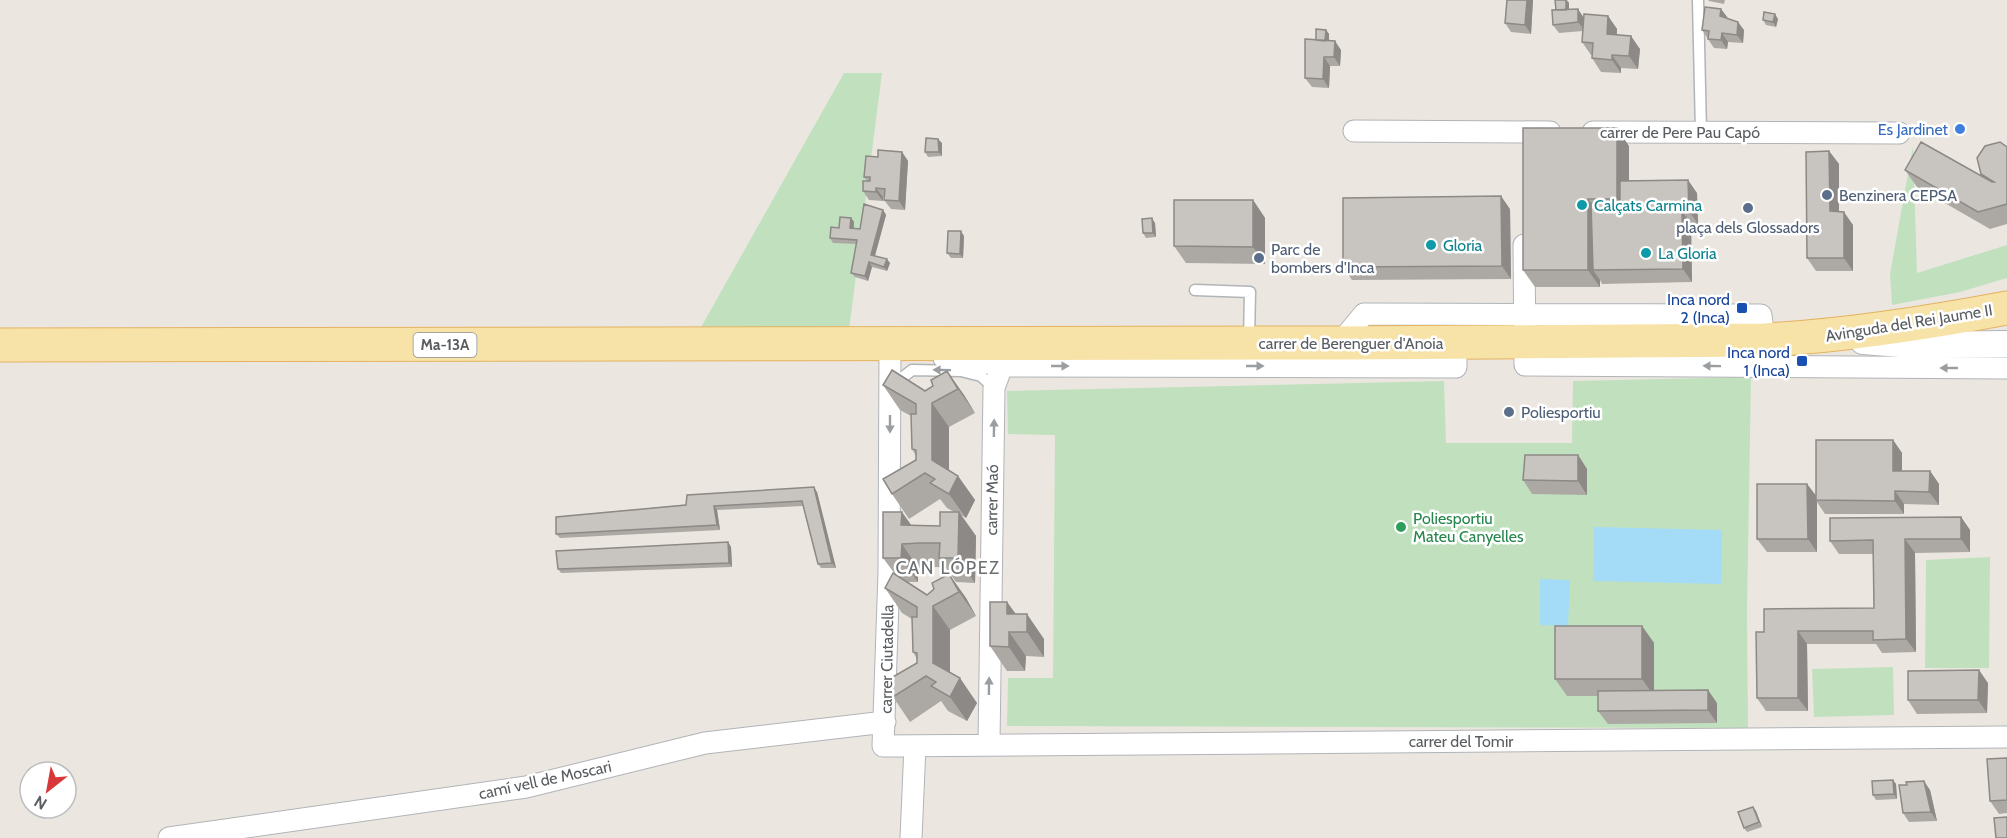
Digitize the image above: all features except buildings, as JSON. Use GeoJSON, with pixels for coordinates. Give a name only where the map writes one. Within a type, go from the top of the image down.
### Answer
{"type":"FeatureCollection","features":[{"type":"Feature","properties":{"kind":"main road","name":"Avinguda del Rei Jaume II"},"geometry":{"type":"LineString","coordinates":[[1811,338],[2007,308]]}},
{"type":"Feature","properties":{"kind":"main road","name":"carrer de Berenguer d'Anoia"},"geometry":{"type":"LineString","coordinates":[[890,344],[1456,343],[1525,328],[1764,340],[1811,338]]}},
{"type":"Feature","properties":{"kind":"main road","name":"Ma-13A"},"geometry":{"type":"LineString","coordinates":[[0,345],[890,344]]}},
{"type":"Feature","properties":{"kind":"street","name":"carrer de Pere Pau Capó"},"geometry":{"type":"LineString","coordinates":[[1354,131],[1899,133]]}},
{"type":"Feature","properties":{"kind":"street"},"geometry":{"type":"LineString","coordinates":[[1524,132],[1524,155]]}},
{"type":"Feature","properties":{"kind":"street"},"geometry":{"type":"LineString","coordinates":[[1524,223],[1525,365],[2007,368]]}},
{"type":"Feature","properties":{"kind":"street"},"geometry":{"type":"LineString","coordinates":[[1340,344],[1364,314],[1525,328]]}},
{"type":"Feature","properties":{"kind":"street"},"geometry":{"type":"LineString","coordinates":[[1811,338],[1913,345],[2007,344]]}},
{"type":"Feature","properties":{"kind":"street"},"geometry":{"type":"LineString","coordinates":[[890,344],[913,358],[962,358],[1002,366],[1456,367],[1456,343]]}},
{"type":"Feature","properties":{"kind":"street","name":"carrer Ciutadella"},"geometry":{"type":"LineString","coordinates":[[890,344],[883,746],[915,746]]}},
{"type":"Feature","properties":{"kind":"street","name":"carrer Maó"},"geometry":{"type":"LineString","coordinates":[[988,744],[994,388],[1002,366]]}},
{"type":"Feature","properties":{"kind":"street","name":"camí vell de Moscari"},"geometry":{"type":"LineString","coordinates":[[168,838],[526,787],[705,743],[885,722]]}},
{"type":"Feature","properties":{"kind":"street","name":"carrer del Tomir"},"geometry":{"type":"LineString","coordinates":[[915,746],[2007,737]]}},
{"type":"Feature","properties":{"kind":"street"},"geometry":{"type":"LineString","coordinates":[[910,838],[915,746]]}},
{"type":"Feature","properties":{"kind":"lane"},"geometry":{"type":"LineString","coordinates":[[1698,0],[1701,132]]}},
{"type":"Feature","properties":{"kind":"lane"},"geometry":{"type":"LineString","coordinates":[[1195,290],[1251,292],[1249,343]]}},
{"type":"Feature","properties":{"kind":"lane"},"geometry":{"type":"LineString","coordinates":[[890,387],[912,370],[961,371],[981,376],[994,388]]}},
{"type":"Feature","properties":{"kind":"green space"},"geometry":{"type":"Polygon","coordinates":[[[844,73],[882,73],[849,330],[700,329],[844,73]]]}},
{"type":"Feature","properties":{"kind":"green space"},"geometry":{"type":"Polygon","coordinates":[[[1913,146],[1917,273],[2007,245],[2007,278],[1960,292],[1892,305],[1890,274],[1913,146]]]}},
{"type":"Feature","properties":{"kind":"green space","name":"Poliesportiu Mateu Canyelles"},"geometry":{"type":"Polygon","coordinates":[[[1751,377],[1747,611],[1748,728],[1007,726],[1008,678],[1053,678],[1055,435],[1008,434],[1007,391],[1444,381],[1446,443],[1572,443],[1573,381],[1751,377]]]}},
{"type":"Feature","properties":{"kind":"green space"},"geometry":{"type":"Polygon","coordinates":[[[1990,557],[1989,668],[1925,668],[1926,560],[1990,557]]]}},
{"type":"Feature","properties":{"kind":"green space"},"geometry":{"type":"Polygon","coordinates":[[[1893,667],[1894,715],[1814,717],[1812,669],[1893,667]]]}},
{"type":"Feature","properties":{"kind":"water"},"geometry":{"type":"Polygon","coordinates":[[[1594,527],[1722,530],[1721,584],[1593,581],[1594,527]]]}},
{"type":"Feature","properties":{"kind":"water"},"geometry":{"type":"Polygon","coordinates":[[[1540,579],[1570,580],[1568,626],[1540,625],[1540,579]]]}},
{"type":"Feature","properties":{"kind":"place","name":"Es Jardinet"},"geometry":{"type":"Point","coordinates":[1960,129]}},
{"type":"Feature","properties":{"kind":"place","name":"Benzinera CEPSA"},"geometry":{"type":"Point","coordinates":[1827,195]}},
{"type":"Feature","properties":{"kind":"place","name":"Calçats Carmina"},"geometry":{"type":"Point","coordinates":[1582,205]}},
{"type":"Feature","properties":{"kind":"place","name":"plaça dels Glossadors"},"geometry":{"type":"Point","coordinates":[1748,208]}},
{"type":"Feature","properties":{"kind":"place","name":"Gloria"},"geometry":{"type":"Point","coordinates":[1431,245]}},
{"type":"Feature","properties":{"kind":"place","name":"La Gloria"},"geometry":{"type":"Point","coordinates":[1646,253]}},
{"type":"Feature","properties":{"kind":"place","name":"Parc de bombers d'Inca"},"geometry":{"type":"Point","coordinates":[1259,258]}},
{"type":"Feature","properties":{"kind":"place","name":"Inca nord 2 (Inca)"},"geometry":{"type":"Point","coordinates":[1742,308]}},
{"type":"Feature","properties":{"kind":"place","name":"Inca nord 1 (Inca)"},"geometry":{"type":"Point","coordinates":[1802,361]}},
{"type":"Feature","properties":{"kind":"place","name":"Poliesportiu"},"geometry":{"type":"Point","coordinates":[1509,412]}},
{"type":"Feature","properties":{"kind":"place","name":"Poliesportiu Mateu Canyelles"},"geometry":{"type":"Point","coordinates":[1401,527]}},
{"type":"Feature","properties":{"kind":"district","name":"CAN LÓPEZ"},"geometry":{"type":"Point","coordinates":[948,568]}}]}
